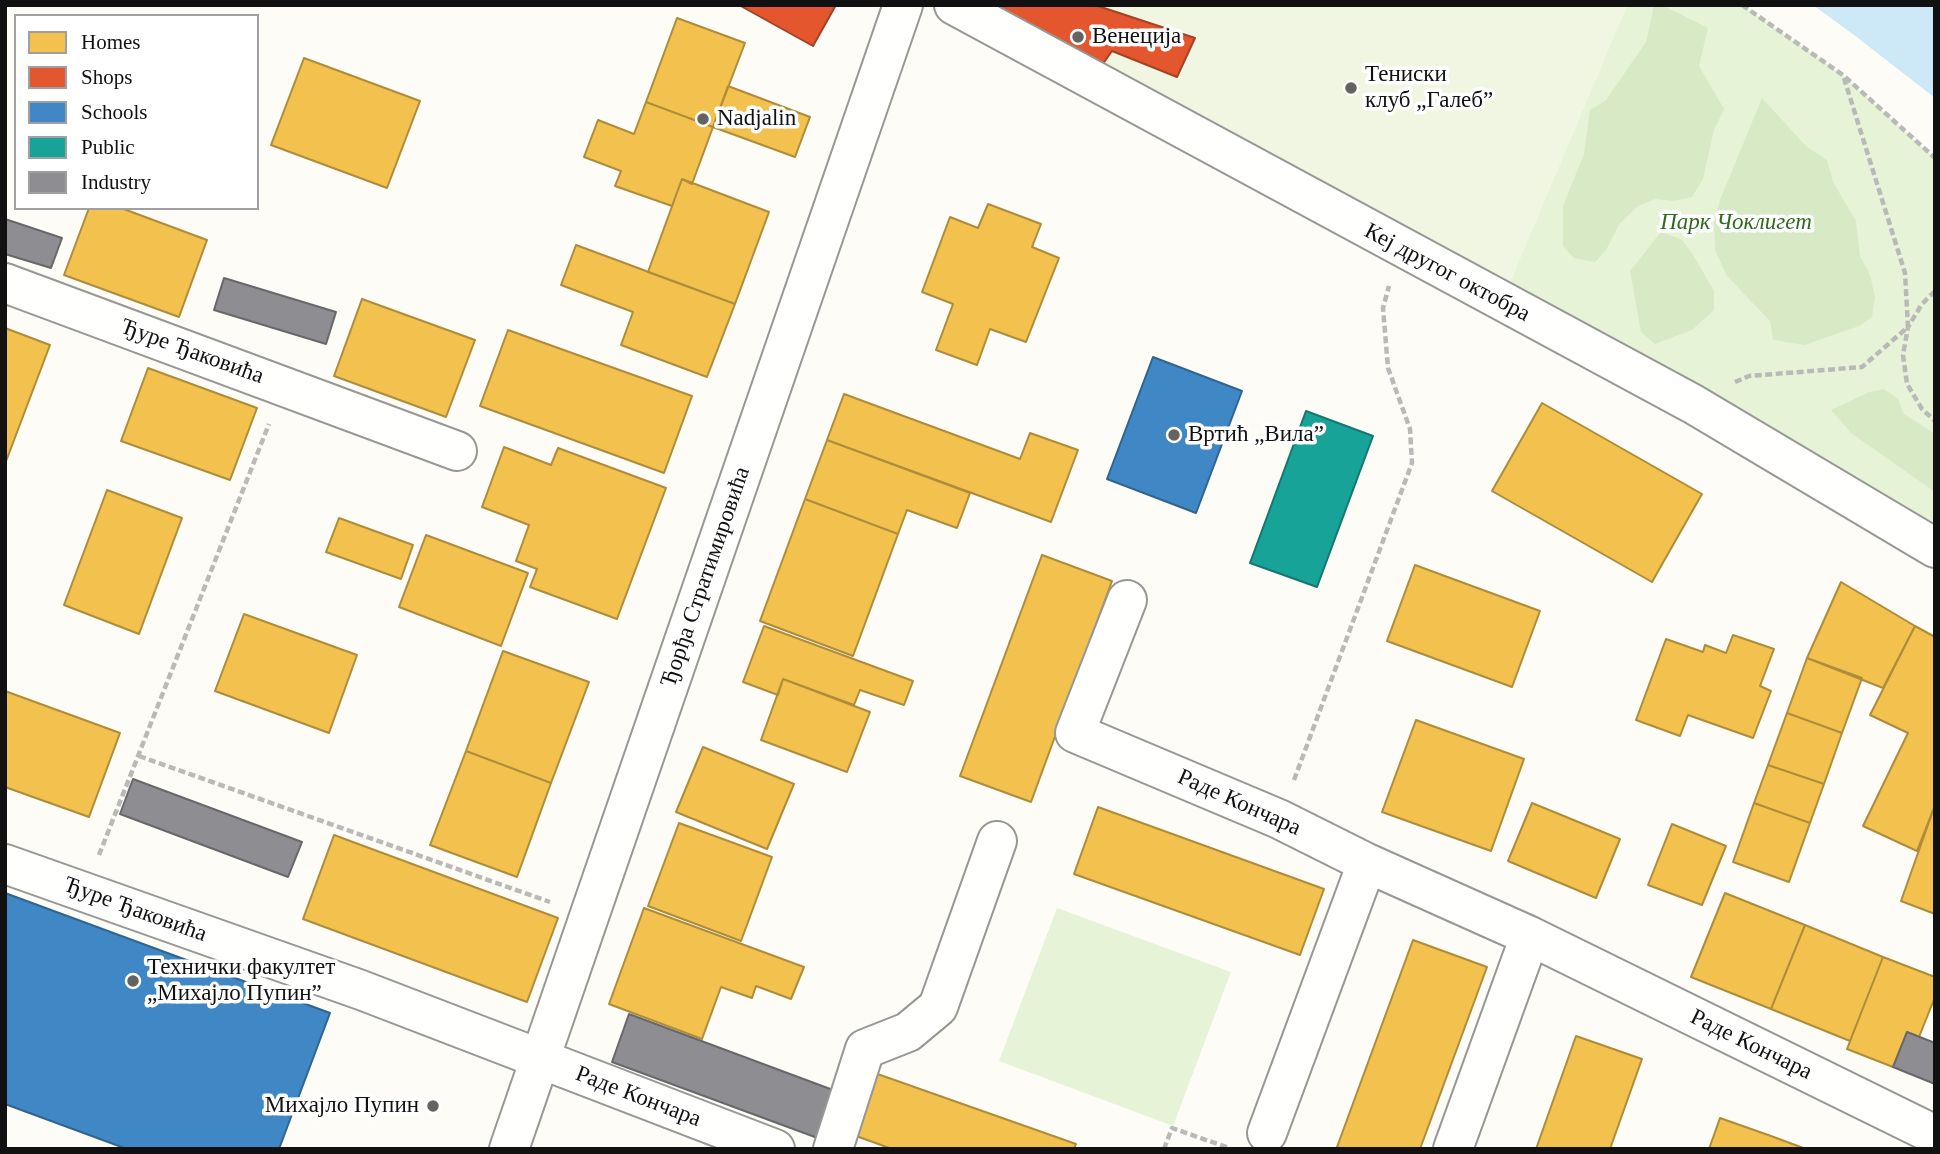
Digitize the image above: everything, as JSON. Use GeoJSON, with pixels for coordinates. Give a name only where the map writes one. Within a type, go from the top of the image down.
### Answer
{"type":"FeatureCollection","features":[{"type":"Feature","properties":{"kind":"street","name":"Ђорђа Стратимировића"},"geometry":{"type":"LineString","coordinates":[[509,1149],[903,5]]}},
{"type":"Feature","properties":{"kind":"street","name":"Кеј другог октобра"},"geometry":{"type":"LineString","coordinates":[[954,5],[1693,404],[1935,548]]}},
{"type":"Feature","properties":{"kind":"street","name":"Ђуре Ђаковића"},"geometry":{"type":"LineString","coordinates":[[5,283],[457,451]]}},
{"type":"Feature","properties":{"kind":"street","name":"Раде Кончара"},"geometry":{"type":"LineString","coordinates":[[1127,600],[1075,733],[1279,819],[1367,863],[1530,936],[1935,1135]]}},
{"type":"Feature","properties":{"kind":"street"},"geometry":{"type":"LineString","coordinates":[[832,1149],[865,1049],[908,1032],[938,1007],[997,841]]}},
{"type":"Feature","properties":{"kind":"street","name":"Ђуре Ђаковића"},"geometry":{"type":"LineString","coordinates":[[5,863],[361,990],[541,1059]]}},
{"type":"Feature","properties":{"kind":"street"},"geometry":{"type":"LineString","coordinates":[[1267,1133],[1367,863]]}},
{"type":"Feature","properties":{"kind":"street"},"geometry":{"type":"LineString","coordinates":[[1453,1149],[1530,936]]}},
{"type":"Feature","properties":{"kind":"street","name":"Раде Кончара"},"geometry":{"type":"LineString","coordinates":[[541,1059],[725,1140],[775,1149]]}},
{"type":"Feature","properties":{"kind":"path"},"geometry":{"type":"LineString","coordinates":[[1742,5],[1843,75],[1935,158]]}},
{"type":"Feature","properties":{"kind":"path"},"geometry":{"type":"LineString","coordinates":[[1843,75],[1905,273],[1908,327],[1903,355],[1908,384],[1922,409],[1935,421]]}},
{"type":"Feature","properties":{"kind":"path"},"geometry":{"type":"LineString","coordinates":[[1279,819],[1412,463],[1410,429],[1388,368],[1383,308],[1400,248]]}},
{"type":"Feature","properties":{"kind":"path"},"geometry":{"type":"LineString","coordinates":[[1693,404],[1749,376],[1862,367],[1908,327],[1922,304],[1935,291]]}},
{"type":"Feature","properties":{"kind":"path"},"geometry":{"type":"LineString","coordinates":[[85,892],[284,387]]}},
{"type":"Feature","properties":{"kind":"path"},"geometry":{"type":"LineString","coordinates":[[138,756],[590,916]]}},
{"type":"Feature","properties":{"kind":"path"},"geometry":{"type":"LineString","coordinates":[[1164,1149],[1172,1128],[1231,1149]]}},
{"type":"Feature","properties":{"kind":"green space","name":"Тениски клуб „Галеб”"},"geometry":{"type":"Polygon","coordinates":[[[956,5],[1627,5],[1501,303],[956,5]]]}},
{"type":"Feature","properties":{"kind":"green space","name":"Парк Чоклигет"},"geometry":{"type":"Polygon","coordinates":[[[1627,5],[1742,5],[1843,75],[1935,159],[1935,548],[1501,303],[1627,5]]]}},
{"type":"Feature","properties":{"kind":"green space"},"geometry":{"type":"Polygon","coordinates":[[[1654,5],[1662,5],[1708,28],[1699,66],[1724,109],[1714,130],[1703,179],[1692,197],[1673,201],[1655,199],[1638,206],[1620,223],[1606,250],[1595,262],[1574,258],[1563,246],[1563,206],[1584,154],[1590,110],[1606,100],[1646,42],[1654,5]]]}},
{"type":"Feature","properties":{"kind":"green space"},"geometry":{"type":"Polygon","coordinates":[[[1762,98],[1807,147],[1827,160],[1833,182],[1856,221],[1860,256],[1870,275],[1875,297],[1872,317],[1859,326],[1805,345],[1773,340],[1770,321],[1727,276],[1715,250],[1714,223],[1720,200],[1762,98]]]}},
{"type":"Feature","properties":{"kind":"green space"},"geometry":{"type":"Polygon","coordinates":[[[1661,232],[1681,239],[1692,253],[1714,291],[1714,310],[1692,330],[1655,344],[1641,332],[1630,271],[1661,232]]]}},
{"type":"Feature","properties":{"kind":"green space"},"geometry":{"type":"Polygon","coordinates":[[[1884,389],[1898,399],[1904,414],[1935,434],[1935,492],[1851,433],[1831,410],[1869,392],[1884,389]]]}},
{"type":"Feature","properties":{"kind":"green space"},"geometry":{"type":"Polygon","coordinates":[[[1057,908],[1231,972],[1173,1126],[999,1061],[1057,908]]]}},
{"type":"Feature","properties":{"kind":"water"},"geometry":{"type":"Polygon","coordinates":[[[1813,5],[1935,5],[1935,98],[1854,35],[1813,5]]]}},
{"type":"Feature","properties":{"kind":"building: Homes"},"geometry":{"type":"Polygon","coordinates":[[[677,18],[745,43],[713,127],[646,102],[677,18]]]}},
{"type":"Feature","properties":{"kind":"building: Homes"},"geometry":{"type":"Polygon","coordinates":[[[304,58],[420,101],[387,188],[271,145],[304,58]]]}},
{"type":"Feature","properties":{"kind":"building: Homes"},"geometry":{"type":"Polygon","coordinates":[[[728,86],[810,117],[795,157],[713,127],[728,86]]]}},
{"type":"Feature","properties":{"kind":"building: Homes"},"geometry":{"type":"Polygon","coordinates":[[[646,102],[713,127],[692,184],[682,179],[672,206],[615,186],[621,171],[584,157],[598,120],[634,134],[646,102]]]}},
{"type":"Feature","properties":{"kind":"building: Homes"},"geometry":{"type":"Polygon","coordinates":[[[682,179],[769,212],[735,304],[648,272],[682,179]]]}},
{"type":"Feature","properties":{"kind":"building: Homes"},"geometry":{"type":"Polygon","coordinates":[[[988,204],[1041,224],[1032,247],[1059,258],[1026,342],[990,329],[977,365],[936,350],[953,304],[922,292],[950,217],[978,228],[988,204]]]}},
{"type":"Feature","properties":{"kind":"building: Homes"},"geometry":{"type":"Polygon","coordinates":[[[88,210],[126,210],[207,240],[179,317],[64,275],[88,210]]]}},
{"type":"Feature","properties":{"kind":"building: Homes"},"geometry":{"type":"Polygon","coordinates":[[[576,245],[735,304],[707,377],[621,345],[633,312],[561,285],[576,245]]]}},
{"type":"Feature","properties":{"kind":"building: Homes"},"geometry":{"type":"Polygon","coordinates":[[[362,299],[475,340],[446,417],[334,376],[362,299]]]}},
{"type":"Feature","properties":{"kind":"building: Homes"},"geometry":{"type":"Polygon","coordinates":[[[5,328],[50,345],[5,464],[5,328]]]}},
{"type":"Feature","properties":{"kind":"building: Homes"},"geometry":{"type":"Polygon","coordinates":[[[508,330],[692,396],[664,473],[480,406],[508,330]]]}},
{"type":"Feature","properties":{"kind":"building: Homes"},"geometry":{"type":"Polygon","coordinates":[[[148,368],[257,408],[230,480],[121,441],[148,368]]]}},
{"type":"Feature","properties":{"kind":"building: Homes"},"geometry":{"type":"Polygon","coordinates":[[[844,394],[1020,459],[1030,433],[1078,450],[1051,522],[827,440],[844,394]]]}},
{"type":"Feature","properties":{"kind":"building: Homes"},"geometry":{"type":"Polygon","coordinates":[[[1542,403],[1702,494],[1652,582],[1492,491],[1542,403]]]}},
{"type":"Feature","properties":{"kind":"building: Homes"},"geometry":{"type":"Polygon","coordinates":[[[827,440],[970,493],[957,528],[907,510],[898,534],[805,499],[827,440]]]}},
{"type":"Feature","properties":{"kind":"building: Homes"},"geometry":{"type":"Polygon","coordinates":[[[504,447],[551,465],[558,448],[666,488],[617,619],[530,587],[537,569],[516,561],[529,525],[482,507],[504,447]]]}},
{"type":"Feature","properties":{"kind":"building: Homes"},"geometry":{"type":"Polygon","coordinates":[[[107,490],[182,518],[139,634],[64,605],[107,490]]]}},
{"type":"Feature","properties":{"kind":"building: Homes"},"geometry":{"type":"Polygon","coordinates":[[[805,499],[898,534],[853,656],[760,621],[805,499]]]}},
{"type":"Feature","properties":{"kind":"building: Homes"},"geometry":{"type":"Polygon","coordinates":[[[339,518],[413,545],[401,579],[326,552],[339,518]]]}},
{"type":"Feature","properties":{"kind":"building: Homes"},"geometry":{"type":"Polygon","coordinates":[[[426,535],[528,573],[501,646],[399,607],[426,535]]]}},
{"type":"Feature","properties":{"kind":"building: Homes"},"geometry":{"type":"Polygon","coordinates":[[[1042,555],[1112,581],[1031,802],[960,776],[1042,555]]]}},
{"type":"Feature","properties":{"kind":"building: Homes"},"geometry":{"type":"Polygon","coordinates":[[[1415,565],[1540,611],[1512,687],[1387,641],[1415,565]]]}},
{"type":"Feature","properties":{"kind":"building: Homes"},"geometry":{"type":"Polygon","coordinates":[[[1841,582],[1915,626],[1883,688],[1807,658],[1841,582]]]}},
{"type":"Feature","properties":{"kind":"building: Homes"},"geometry":{"type":"Polygon","coordinates":[[[244,614],[357,655],[329,733],[215,691],[244,614]]]}},
{"type":"Feature","properties":{"kind":"building: Homes"},"geometry":{"type":"Polygon","coordinates":[[[764,626],[913,681],[904,705],[860,690],[854,705],[783,679],[778,695],[743,682],[764,626]]]}},
{"type":"Feature","properties":{"kind":"building: Homes"},"geometry":{"type":"Polygon","coordinates":[[[1915,626],[1935,637],[1935,805],[1917,851],[1863,826],[1908,733],[1870,715],[1915,626]]]}},
{"type":"Feature","properties":{"kind":"building: Homes"},"geometry":{"type":"Polygon","coordinates":[[[1733,635],[1774,649],[1760,686],[1771,691],[1753,738],[1688,715],[1680,736],[1636,720],[1666,639],[1703,652],[1705,645],[1726,653],[1733,635]]]}},
{"type":"Feature","properties":{"kind":"building: Homes"},"geometry":{"type":"Polygon","coordinates":[[[503,651],[589,682],[551,783],[466,751],[503,651]]]}},
{"type":"Feature","properties":{"kind":"building: Homes"},"geometry":{"type":"Polygon","coordinates":[[[1807,658],[1862,678],[1842,733],[1787,713],[1807,658]]]}},
{"type":"Feature","properties":{"kind":"building: Homes"},"geometry":{"type":"Polygon","coordinates":[[[783,679],[870,712],[847,772],[761,740],[783,679]]]}},
{"type":"Feature","properties":{"kind":"building: Homes"},"geometry":{"type":"Polygon","coordinates":[[[5,691],[120,733],[89,817],[5,787],[5,691]]]}},
{"type":"Feature","properties":{"kind":"building: Homes"},"geometry":{"type":"Polygon","coordinates":[[[1787,713],[1842,733],[1824,784],[1768,765],[1787,713]]]}},
{"type":"Feature","properties":{"kind":"building: Homes"},"geometry":{"type":"Polygon","coordinates":[[[1416,720],[1524,759],[1491,851],[1382,812],[1416,720]]]}},
{"type":"Feature","properties":{"kind":"building: Homes"},"geometry":{"type":"Polygon","coordinates":[[[703,747],[794,784],[767,849],[676,812],[703,747]]]}},
{"type":"Feature","properties":{"kind":"building: Homes"},"geometry":{"type":"Polygon","coordinates":[[[466,751],[551,783],[517,877],[430,845],[466,751]]]}},
{"type":"Feature","properties":{"kind":"building: Homes"},"geometry":{"type":"Polygon","coordinates":[[[1768,765],[1824,784],[1810,823],[1754,803],[1768,765]]]}},
{"type":"Feature","properties":{"kind":"building: Homes"},"geometry":{"type":"Polygon","coordinates":[[[1532,803],[1620,839],[1596,898],[1508,861],[1532,803]]]}},
{"type":"Feature","properties":{"kind":"building: Homes"},"geometry":{"type":"Polygon","coordinates":[[[1754,803],[1810,823],[1789,882],[1733,862],[1754,803]]]}},
{"type":"Feature","properties":{"kind":"building: Homes"},"geometry":{"type":"Polygon","coordinates":[[[1935,805],[1935,914],[1901,901],[1935,805]]]}},
{"type":"Feature","properties":{"kind":"building: Homes"},"geometry":{"type":"Polygon","coordinates":[[[1098,807],[1324,889],[1300,955],[1074,874],[1098,807]]]}},
{"type":"Feature","properties":{"kind":"building: Homes"},"geometry":{"type":"Polygon","coordinates":[[[679,823],[772,857],[741,941],[648,906],[679,823]]]}},
{"type":"Feature","properties":{"kind":"building: Homes"},"geometry":{"type":"Polygon","coordinates":[[[1672,824],[1726,846],[1702,905],[1648,885],[1672,824]]]}},
{"type":"Feature","properties":{"kind":"building: Homes"},"geometry":{"type":"Polygon","coordinates":[[[334,835],[558,918],[527,1002],[303,919],[334,835]]]}},
{"type":"Feature","properties":{"kind":"building: Homes"},"geometry":{"type":"Polygon","coordinates":[[[1725,893],[1805,925],[1771,1009],[1691,977],[1725,893]]]}},
{"type":"Feature","properties":{"kind":"building: Homes"},"geometry":{"type":"Polygon","coordinates":[[[644,908],[804,967],[791,999],[756,986],[752,998],[721,987],[702,1039],[609,1004],[644,908]]]}},
{"type":"Feature","properties":{"kind":"building: Homes"},"geometry":{"type":"Polygon","coordinates":[[[1805,925],[1883,957],[1850,1041],[1771,1009],[1805,925]]]}},
{"type":"Feature","properties":{"kind":"building: Homes"},"geometry":{"type":"Polygon","coordinates":[[[1413,940],[1487,967],[1420,1149],[1342,1149],[1337,1147],[1413,940]]]}},
{"type":"Feature","properties":{"kind":"building: Homes"},"geometry":{"type":"Polygon","coordinates":[[[1883,957],[1935,977],[1935,997],[1919,1037],[1907,1032],[1893,1067],[1847,1049],[1883,957]]]}},
{"type":"Feature","properties":{"kind":"building: Homes"},"geometry":{"type":"Polygon","coordinates":[[[1576,1036],[1642,1059],[1610,1149],[1536,1149],[1576,1036]]]}},
{"type":"Feature","properties":{"kind":"building: Homes"},"geometry":{"type":"Polygon","coordinates":[[[869,1071],[1076,1144],[1074,1149],[892,1149],[848,1133],[869,1071]]]}},
{"type":"Feature","properties":{"kind":"building: Homes"},"geometry":{"type":"Polygon","coordinates":[[[1720,1118],[1771,1136],[1806,1149],[1709,1149],[1720,1118]]]}},
{"type":"Feature","properties":{"kind":"building: Shops"},"geometry":{"type":"Polygon","coordinates":[[[739,5],[836,5],[813,46],[739,5]]]}},
{"type":"Feature","properties":{"kind":"building: Shops"},"geometry":{"type":"Polygon","coordinates":[[[975,5],[1095,5],[1195,38],[1177,77],[1112,51],[1095,75],[975,5]]]}},
{"type":"Feature","properties":{"kind":"building: Schools","name":"Вртић „Вила”"},"geometry":{"type":"Polygon","coordinates":[[[1153,357],[1242,391],[1196,513],[1107,479],[1153,357]]]}},
{"type":"Feature","properties":{"kind":"building: Schools","name":"Технички факултет „Михајло Пупин”"},"geometry":{"type":"Polygon","coordinates":[[[5,893],[330,1013],[279,1149],[127,1149],[5,1104],[5,893]]]}},
{"type":"Feature","properties":{"kind":"building: Public"},"geometry":{"type":"Polygon","coordinates":[[[1306,411],[1373,436],[1317,587],[1250,563],[1306,411]]]}},
{"type":"Feature","properties":{"kind":"building: Industry"},"geometry":{"type":"Polygon","coordinates":[[[5,219],[62,238],[51,268],[5,254],[5,219]]]}},
{"type":"Feature","properties":{"kind":"building: Industry"},"geometry":{"type":"Polygon","coordinates":[[[224,278],[336,312],[326,344],[214,310],[224,278]]]}},
{"type":"Feature","properties":{"kind":"building: Industry"},"geometry":{"type":"Polygon","coordinates":[[[133,779],[302,842],[288,877],[120,814],[133,779]]]}},
{"type":"Feature","properties":{"kind":"building: Industry"},"geometry":{"type":"Polygon","coordinates":[[[629,1014],[841,1093],[823,1140],[612,1062],[629,1014]]]}},
{"type":"Feature","properties":{"kind":"building: Industry"},"geometry":{"type":"Polygon","coordinates":[[[1907,1032],[1935,1043],[1935,1084],[1893,1067],[1907,1032]]]}},
{"type":"Feature","properties":{"kind":"place","name":"Венеција"},"geometry":{"type":"Point","coordinates":[1078,37]}},
{"type":"Feature","properties":{"kind":"place","name":"Тениски клуб „Галеб”"},"geometry":{"type":"Point","coordinates":[1351,88]}},
{"type":"Feature","properties":{"kind":"place","name":"Nadjalin"},"geometry":{"type":"Point","coordinates":[703,119]}},
{"type":"Feature","properties":{"kind":"place","name":"Вртић „Вила”"},"geometry":{"type":"Point","coordinates":[1174,435]}},
{"type":"Feature","properties":{"kind":"place","name":"Технички факултет „Михајло Пупин”"},"geometry":{"type":"Point","coordinates":[133,981]}},
{"type":"Feature","properties":{"kind":"place","name":"Михајло Пупин"},"geometry":{"type":"Point","coordinates":[433,1106]}}]}
